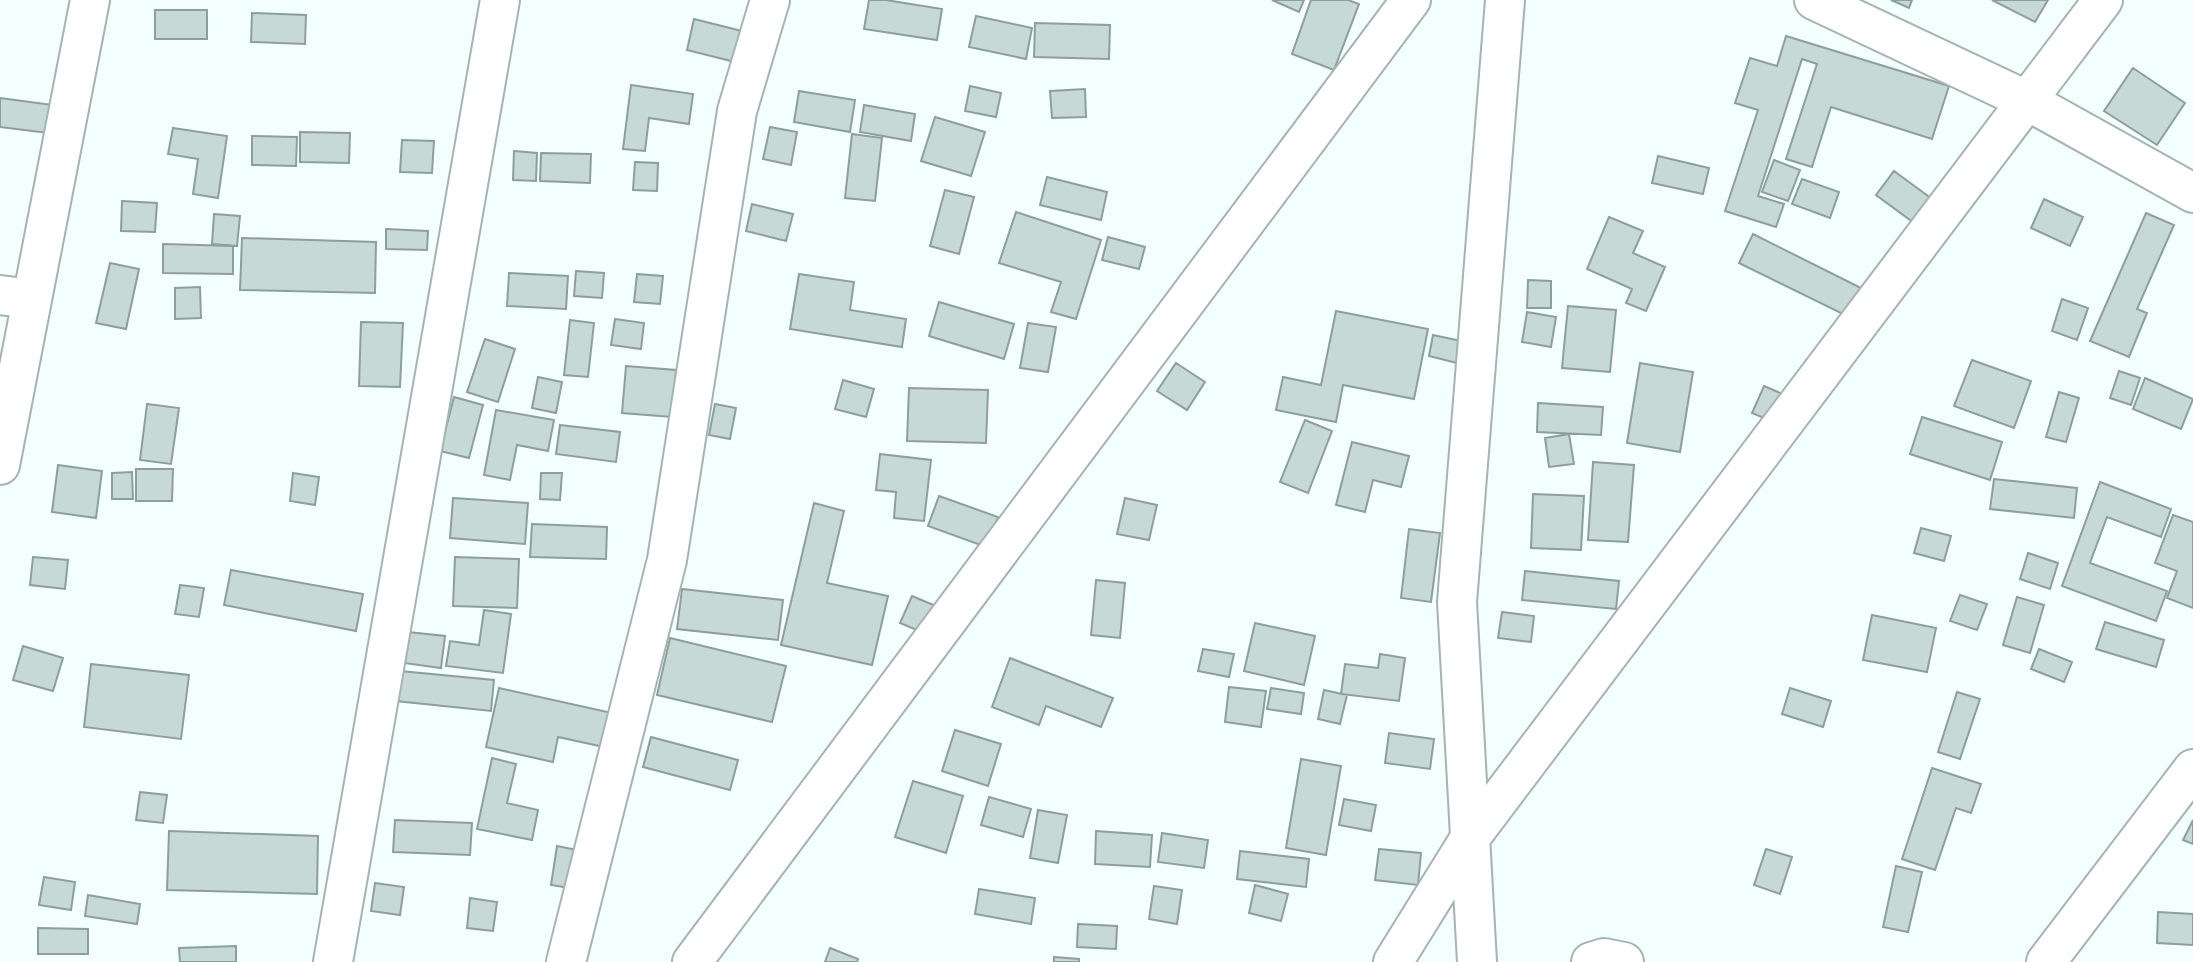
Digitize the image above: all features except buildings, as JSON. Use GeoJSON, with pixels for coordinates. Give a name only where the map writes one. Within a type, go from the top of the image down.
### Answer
{"type":"FeatureCollection","features":[{"type":"Feature","properties":{"kind":"street"},"geometry":{"type":"LineString","coordinates":[[0,465],[16,297],[90,0]]}},
{"type":"Feature","properties":{"kind":"street"},"geometry":{"type":"LineString","coordinates":[[333,962],[500,0]]}},
{"type":"Feature","properties":{"kind":"street"},"geometry":{"type":"LineString","coordinates":[[566,962],[667,560],[737,111],[770,0]]}},
{"type":"Feature","properties":{"kind":"street"},"geometry":{"type":"LineString","coordinates":[[692,962],[1411,0]]}},
{"type":"Feature","properties":{"kind":"street"},"geometry":{"type":"LineString","coordinates":[[1477,962],[1457,602],[1505,0]]}},
{"type":"Feature","properties":{"kind":"street"},"geometry":{"type":"LineString","coordinates":[[1814,0],[2026,100],[2193,193]]}},
{"type":"Feature","properties":{"kind":"street"},"geometry":{"type":"LineString","coordinates":[[1393,962],[1470,838],[2103,0]]}},
{"type":"Feature","properties":{"kind":"street"},"geometry":{"type":"LineString","coordinates":[[2046,962],[2193,769]]}},
{"type":"Feature","properties":{"kind":"street"},"geometry":{"type":"LineString","coordinates":[[1591,962],[1604,958],[1624,962]]}}]}
